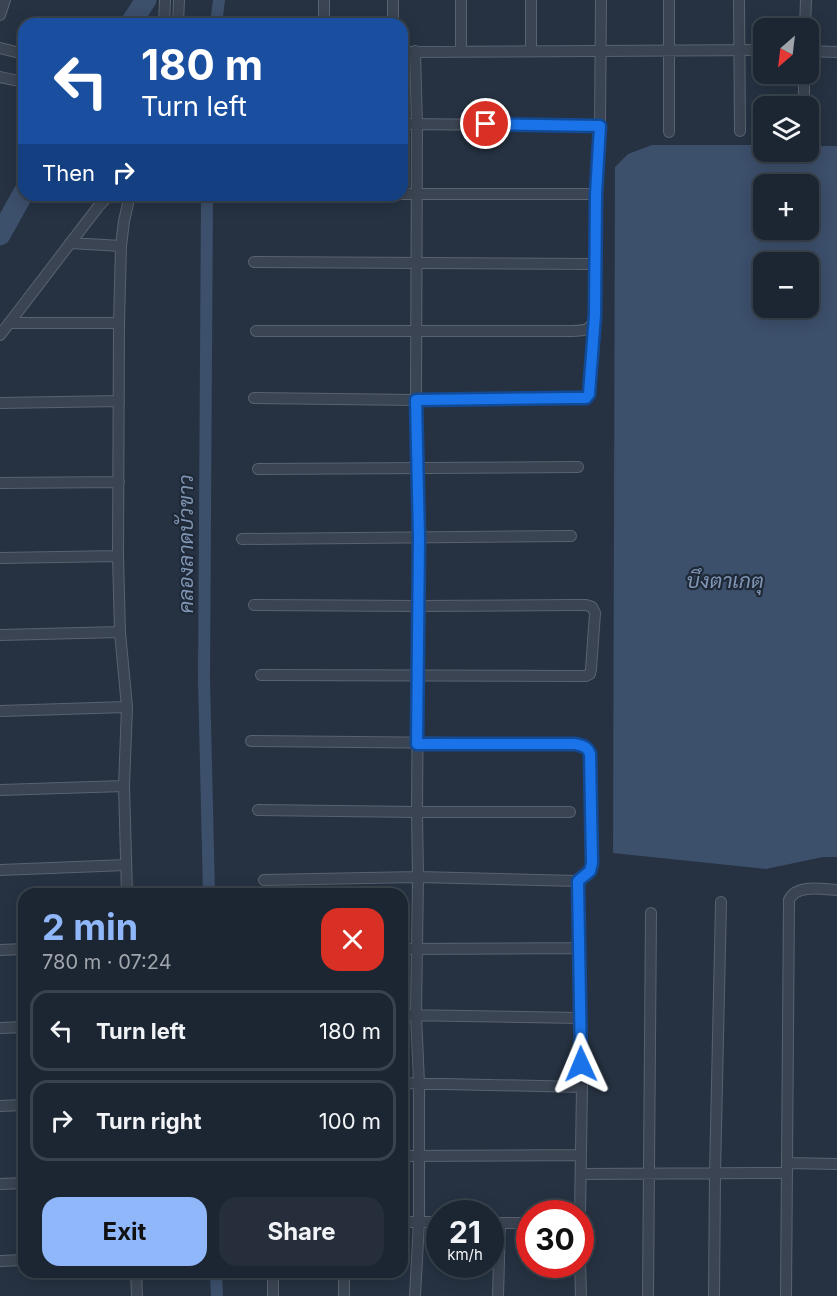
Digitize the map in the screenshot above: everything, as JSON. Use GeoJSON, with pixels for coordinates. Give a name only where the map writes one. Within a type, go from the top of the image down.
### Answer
{"type":"FeatureCollection","features":[{"type":"Feature","properties":{"kind":"street"},"geometry":{"type":"LineString","coordinates":[[0,15],[5,0]]}},
{"type":"Feature","properties":{"kind":"street"},"geometry":{"type":"LineString","coordinates":[[164,18],[165,0]]}},
{"type":"Feature","properties":{"kind":"street"},"geometry":{"type":"LineString","coordinates":[[178,18],[179,0]]}},
{"type":"Feature","properties":{"kind":"street"},"geometry":{"type":"LineString","coordinates":[[324,0],[324,18]]}},
{"type":"Feature","properties":{"kind":"street"},"geometry":{"type":"LineString","coordinates":[[393,0],[393,18]]}},
{"type":"Feature","properties":{"kind":"street"},"geometry":{"type":"LineString","coordinates":[[461,0],[461,51]]}},
{"type":"Feature","properties":{"kind":"street"},"geometry":{"type":"LineString","coordinates":[[531,0],[531,51]]}},
{"type":"Feature","properties":{"kind":"street"},"geometry":{"type":"LineString","coordinates":[[254,398],[416,400],[586,398],[589,394],[594,322],[601,0]]}},
{"type":"Feature","properties":{"kind":"street"},"geometry":{"type":"LineString","coordinates":[[669,0],[669,132]]}},
{"type":"Feature","properties":{"kind":"street"},"geometry":{"type":"LineString","coordinates":[[739,0],[740,131]]}},
{"type":"Feature","properties":{"kind":"street"},"geometry":{"type":"LineString","coordinates":[[805,18],[806,0]]}},
{"type":"Feature","properties":{"kind":"street"},"geometry":{"type":"LineString","coordinates":[[0,48],[18,52]]}},
{"type":"Feature","properties":{"kind":"street"},"geometry":{"type":"LineString","coordinates":[[408,52],[753,50]]}},
{"type":"Feature","properties":{"kind":"street"},"geometry":{"type":"LineString","coordinates":[[415,51],[416,400],[419,538],[416,1015],[419,1083],[419,1222],[415,1296]]}},
{"type":"Feature","properties":{"kind":"street"},"geometry":{"type":"LineString","coordinates":[[819,51],[837,52]]}},
{"type":"Feature","properties":{"kind":"street"},"geometry":{"type":"LineString","coordinates":[[0,77],[18,80]]}},
{"type":"Feature","properties":{"kind":"street"},"geometry":{"type":"LineString","coordinates":[[408,124],[600,126]]}},
{"type":"Feature","properties":{"kind":"street"},"geometry":{"type":"LineString","coordinates":[[408,194],[596,194]]}},
{"type":"Feature","properties":{"kind":"street"},"geometry":{"type":"LineString","coordinates":[[0,336],[104,201]]}},
{"type":"Feature","properties":{"kind":"street"},"geometry":{"type":"LineString","coordinates":[[127,888],[124,786],[127,707],[120,632],[118,556],[121,246],[129,201]]}},
{"type":"Feature","properties":{"kind":"street"},"geometry":{"type":"LineString","coordinates":[[70,243],[121,246]]}},
{"type":"Feature","properties":{"kind":"street"},"geometry":{"type":"LineString","coordinates":[[254,262],[596,264]]}},
{"type":"Feature","properties":{"kind":"street"},"geometry":{"type":"LineString","coordinates":[[256,331],[584,331],[594,322]]}},
{"type":"Feature","properties":{"kind":"street"},"geometry":{"type":"LineString","coordinates":[[9,323],[119,323]]}},
{"type":"Feature","properties":{"kind":"street"},"geometry":{"type":"LineString","coordinates":[[0,403],[119,401]]}},
{"type":"Feature","properties":{"kind":"street"},"geometry":{"type":"LineString","coordinates":[[258,469],[578,467]]}},
{"type":"Feature","properties":{"kind":"street"},"geometry":{"type":"LineString","coordinates":[[0,483],[119,482]]}},
{"type":"Feature","properties":{"kind":"street"},"geometry":{"type":"LineString","coordinates":[[242,538],[571,536]]}},
{"type":"Feature","properties":{"kind":"street"},"geometry":{"type":"LineString","coordinates":[[0,558],[118,556]]}},
{"type":"Feature","properties":{"kind":"street"},"geometry":{"type":"LineString","coordinates":[[254,605],[586,605],[592,607],[595,613],[591,669],[590,674],[586,676],[261,675]]}},
{"type":"Feature","properties":{"kind":"street"},"geometry":{"type":"LineString","coordinates":[[0,635],[120,632]]}},
{"type":"Feature","properties":{"kind":"street"},"geometry":{"type":"LineString","coordinates":[[0,711],[127,707]]}},
{"type":"Feature","properties":{"kind":"street"},"geometry":{"type":"LineString","coordinates":[[251,741],[575,744],[588,748],[590,754],[592,863],[590,871],[578,881],[418,877],[264,880]]}},
{"type":"Feature","properties":{"kind":"street"},"geometry":{"type":"LineString","coordinates":[[0,790],[124,786]]}},
{"type":"Feature","properties":{"kind":"street"},"geometry":{"type":"LineString","coordinates":[[258,810],[570,812]]}},
{"type":"Feature","properties":{"kind":"street"},"geometry":{"type":"LineString","coordinates":[[0,870],[126,865]]}},
{"type":"Feature","properties":{"kind":"street"},"geometry":{"type":"LineString","coordinates":[[578,881],[582,1087],[580,1200]]}},
{"type":"Feature","properties":{"kind":"street"},"geometry":{"type":"LineString","coordinates":[[786,1296],[789,900],[796,891],[837,890]]}},
{"type":"Feature","properties":{"kind":"street"},"geometry":{"type":"LineString","coordinates":[[714,1296],[721,902]]}},
{"type":"Feature","properties":{"kind":"street"},"geometry":{"type":"LineString","coordinates":[[648,1296],[651,913]]}},
{"type":"Feature","properties":{"kind":"street"},"geometry":{"type":"LineString","coordinates":[[408,949],[580,948]]}},
{"type":"Feature","properties":{"kind":"street"},"geometry":{"type":"LineString","coordinates":[[0,950],[18,949]]}},
{"type":"Feature","properties":{"kind":"street"},"geometry":{"type":"LineString","coordinates":[[408,1016],[581,1018]]}},
{"type":"Feature","properties":{"kind":"street"},"geometry":{"type":"LineString","coordinates":[[0,1028],[18,1027]]}},
{"type":"Feature","properties":{"kind":"street"},"geometry":{"type":"LineString","coordinates":[[408,1083],[582,1087]]}},
{"type":"Feature","properties":{"kind":"street"},"geometry":{"type":"LineString","coordinates":[[0,1106],[18,1106]]}},
{"type":"Feature","properties":{"kind":"street"},"geometry":{"type":"LineString","coordinates":[[408,1156],[581,1155]]}},
{"type":"Feature","properties":{"kind":"street"},"geometry":{"type":"LineString","coordinates":[[580,1174],[715,1174],[837,1164]]}},
{"type":"Feature","properties":{"kind":"street"},"geometry":{"type":"LineString","coordinates":[[0,1184],[18,1183]]}},
{"type":"Feature","properties":{"kind":"street"},"geometry":{"type":"LineString","coordinates":[[408,1222],[426,1222]]}},
{"type":"Feature","properties":{"kind":"street"},"geometry":{"type":"LineString","coordinates":[[0,1261],[18,1260]]}},
{"type":"Feature","properties":{"kind":"street"},"geometry":{"type":"LineString","coordinates":[[136,1278],[137,1296]]}},
{"type":"Feature","properties":{"kind":"street"},"geometry":{"type":"LineString","coordinates":[[273,1278],[273,1296]]}},
{"type":"Feature","properties":{"kind":"street"},"geometry":{"type":"LineString","coordinates":[[344,1278],[344,1296]]}},
{"type":"Feature","properties":{"kind":"street"},"geometry":{"type":"LineString","coordinates":[[497,1278],[498,1296]]}},
{"type":"Feature","properties":{"kind":"street"},"geometry":{"type":"LineString","coordinates":[[580,1278],[581,1296]]}},
{"type":"Feature","properties":{"kind":"water","name":"บึงตาเกตุ"},"geometry":{"type":"Polygon","coordinates":[[[652,145],[753,145],[753,162],[819,162],[819,146],[837,146],[837,857],[823,857],[766,869],[613,853],[615,167],[628,154],[652,145]]]}},
{"type":"Feature","properties":{"kind":"waterway"},"geometry":{"type":"LineString","coordinates":[[134,18],[146,0]]}},
{"type":"Feature","properties":{"kind":"waterway","name":"คลองลาดบัวขาว"},"geometry":{"type":"LineString","coordinates":[[217,18],[219,0]]}},
{"type":"Feature","properties":{"kind":"waterway"},"geometry":{"type":"LineString","coordinates":[[0,235],[19,201]]}},
{"type":"Feature","properties":{"kind":"waterway","name":"คลองลาดบัวขาว"},"geometry":{"type":"LineString","coordinates":[[207,201],[204,679],[209,888]]}},
{"type":"Feature","properties":{"kind":"waterway","name":"คลองลาดบัวขาว"},"geometry":{"type":"LineString","coordinates":[[216,1278],[217,1296]]}},
{"type":"Feature","properties":{"kind":"route"},"geometry":{"type":"LineString","coordinates":[[486,124],[600,126],[596,194],[595,315],[589,394],[586,398],[416,400],[419,538],[417,744],[575,744],[588,748],[592,863],[590,871],[578,881],[581,1064]]}}]}
